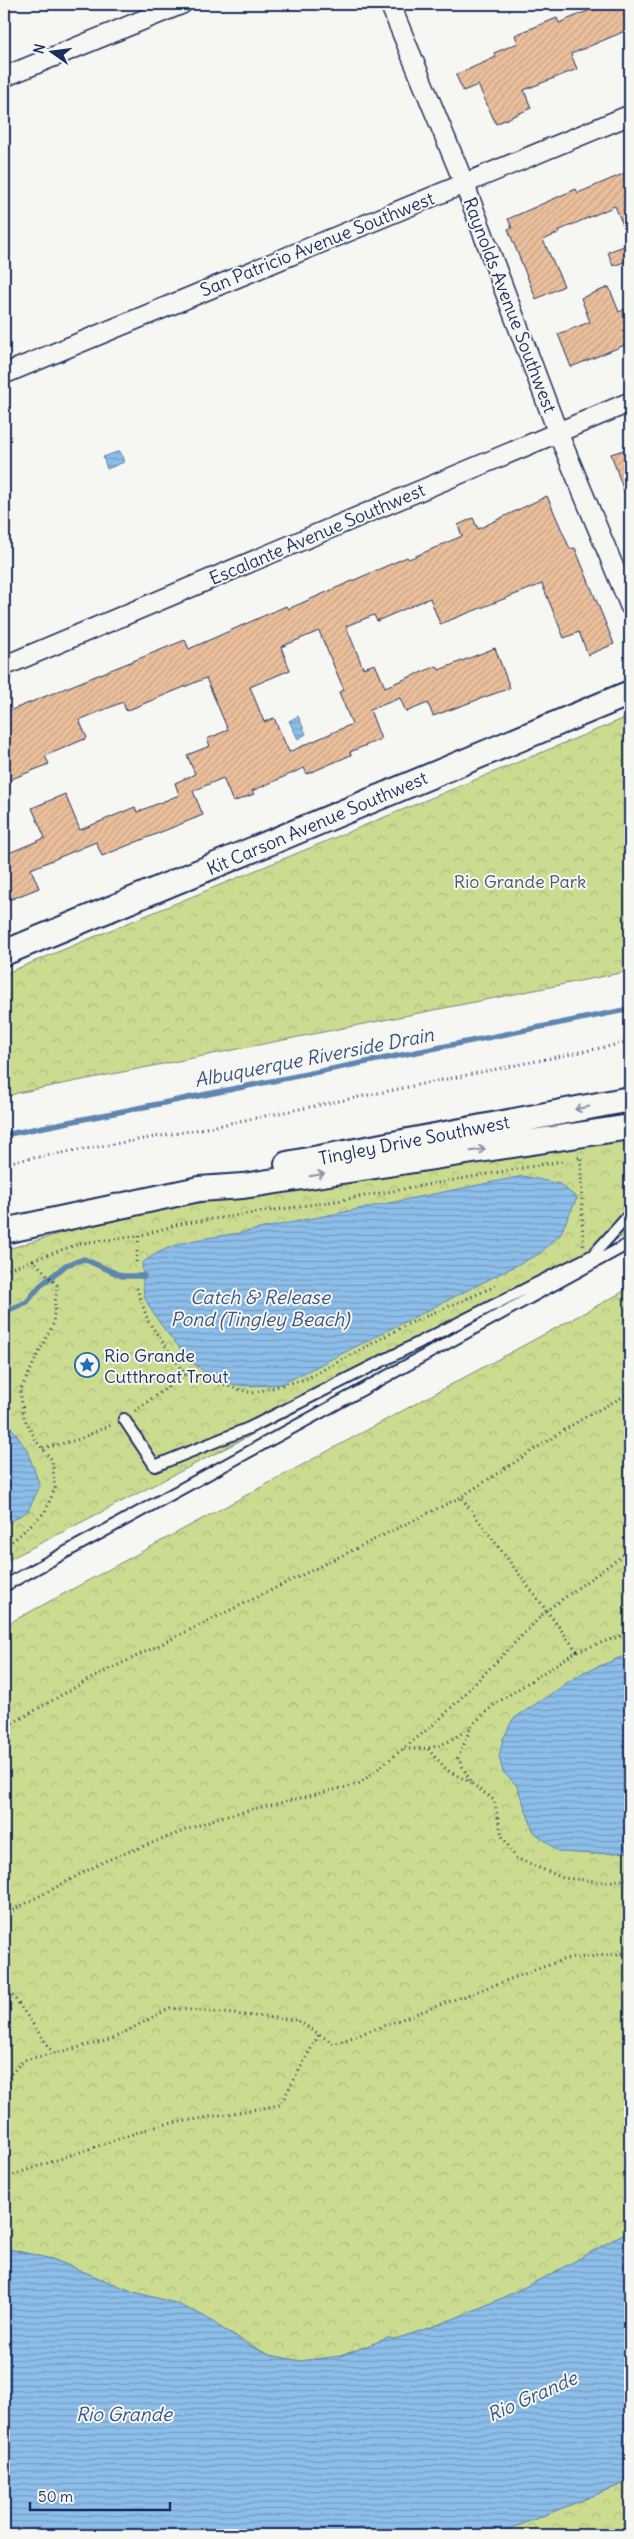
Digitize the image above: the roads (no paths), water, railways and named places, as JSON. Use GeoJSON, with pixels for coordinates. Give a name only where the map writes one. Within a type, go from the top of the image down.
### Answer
{"type":"FeatureCollection","features":[{"type":"Feature","properties":{"kind":"street"},"geometry":{"type":"LineString","coordinates":[[4,77],[182,4]]}},
{"type":"Feature","properties":{"kind":"street","name":"Raynolds Avenue Southwest"},"geometry":{"type":"LineString","coordinates":[[390,4],[464,184],[558,433],[630,606]]}},
{"type":"Feature","properties":{"kind":"street","name":"San Patricio Avenue Southwest"},"geometry":{"type":"LineString","coordinates":[[4,374],[630,115]]}},
{"type":"Feature","properties":{"kind":"street","name":"Escalante Avenue Southwest"},"geometry":{"type":"LineString","coordinates":[[4,666],[630,402]]}},
{"type":"Feature","properties":{"kind":"street","name":"Kit Carson Avenue Southwest"},"geometry":{"type":"LineString","coordinates":[[4,953],[630,693]]}},
{"type":"Feature","properties":{"kind":"street","name":"Tingley Drive Southwest"},"geometry":{"type":"LineString","coordinates":[[200,1189],[242,1172],[629,1103]]}},
{"type":"Feature","properties":{"kind":"street","name":"Tingley Drive Southwest"},"geometry":{"type":"LineString","coordinates":[[4,1231],[200,1189],[243,1186],[630,1127]]}},
{"type":"Feature","properties":{"kind":"lane"},"geometry":{"type":"LineString","coordinates":[[124,1419],[155,1466],[249,1428],[593,1255],[630,1214]]}},
{"type":"Feature","properties":{"kind":"lane"},"geometry":{"type":"LineString","coordinates":[[4,1586],[630,1243]]}},
{"type":"Feature","properties":{"kind":"water"},"geometry":{"type":"Polygon","coordinates":[[[120,451],[124,462],[107,469],[103,457],[120,451]]]}},
{"type":"Feature","properties":{"kind":"water"},"geometry":{"type":"Polygon","coordinates":[[[298,716],[306,734],[298,739],[289,721],[298,716]]]}},
{"type":"Feature","properties":{"kind":"water","name":"Catch & Release Pond (Tingley Beach)"},"geometry":{"type":"Polygon","coordinates":[[[523,1176],[560,1184],[577,1198],[560,1235],[539,1254],[282,1384],[241,1385],[225,1383],[208,1375],[187,1356],[165,1330],[145,1297],[142,1263],[153,1255],[176,1245],[523,1176]]]}},
{"type":"Feature","properties":{"kind":"water"},"geometry":{"type":"Polygon","coordinates":[[[4,1417],[27,1450],[40,1486],[28,1511],[4,1525],[4,1417]]]}},
{"type":"Feature","properties":{"kind":"water"},"geometry":{"type":"Polygon","coordinates":[[[630,1654],[630,1852],[591,1854],[559,1852],[534,1832],[517,1786],[503,1772],[499,1756],[503,1739],[513,1719],[582,1673],[630,1654]]]}},
{"type":"Feature","properties":{"kind":"water","name":"Rio Grande"},"geometry":{"type":"Polygon","coordinates":[[[630,2230],[630,2481],[495,2535],[4,2535],[4,2248],[52,2259],[134,2292],[175,2303],[204,2316],[244,2343],[269,2355],[300,2361],[341,2356],[388,2338],[395,2339],[456,2318],[516,2292],[630,2230]]]}},
{"type":"Feature","properties":{"kind":"waterway","name":"Albuquerque Riverside Drain"},"geometry":{"type":"LineString","coordinates":[[4,1135],[630,1009]]}},
{"type":"Feature","properties":{"kind":"waterway"},"geometry":{"type":"LineString","coordinates":[[4,1312],[27,1302],[40,1286],[66,1265],[84,1259],[122,1276],[144,1276]]}},
{"type":"Feature","properties":{"kind":"place","name":"Rio Grande Cutthroat Trout"},"geometry":{"type":"Point","coordinates":[87,1365]}},
{"type":"Feature","properties":{"kind":"park label","name":"Rio Grande Park"},"geometry":{"type":"Point","coordinates":[520,881]}}]}
